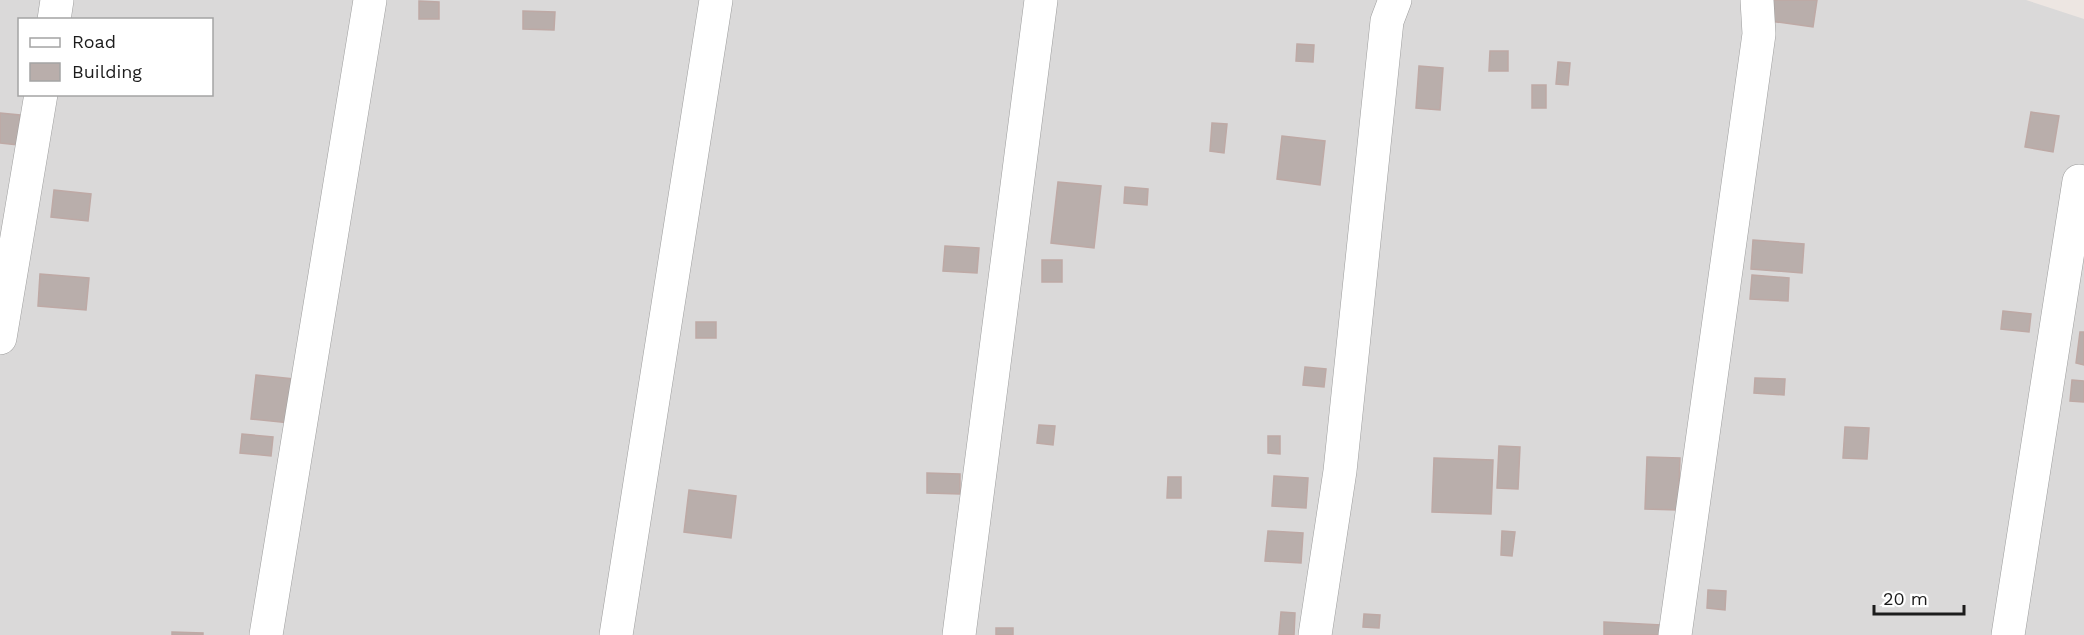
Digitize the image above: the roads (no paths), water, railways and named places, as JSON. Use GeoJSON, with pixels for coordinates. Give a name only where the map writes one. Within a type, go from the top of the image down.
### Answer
{"type":"FeatureCollection","features":[{"type":"Feature","properties":{"kind":"street"},"geometry":{"type":"LineString","coordinates":[[54,18],[57,0]]}},
{"type":"Feature","properties":{"kind":"street"},"geometry":{"type":"LineString","coordinates":[[266,635],[370,0]]}},
{"type":"Feature","properties":{"kind":"street"},"geometry":{"type":"LineString","coordinates":[[616,635],[716,0]]}},
{"type":"Feature","properties":{"kind":"street"},"geometry":{"type":"LineString","coordinates":[[959,635],[1041,0]]}},
{"type":"Feature","properties":{"kind":"street"},"geometry":{"type":"LineString","coordinates":[[1315,635],[1340,471],[1387,21],[1395,0]]}},
{"type":"Feature","properties":{"kind":"street"},"geometry":{"type":"LineString","coordinates":[[1676,635],[1759,34],[1757,0]]}},
{"type":"Feature","properties":{"kind":"street"},"geometry":{"type":"LineString","coordinates":[[0,338],[41,96]]}},
{"type":"Feature","properties":{"kind":"street"},"geometry":{"type":"LineString","coordinates":[[2008,635],[2079,181]]}}]}
